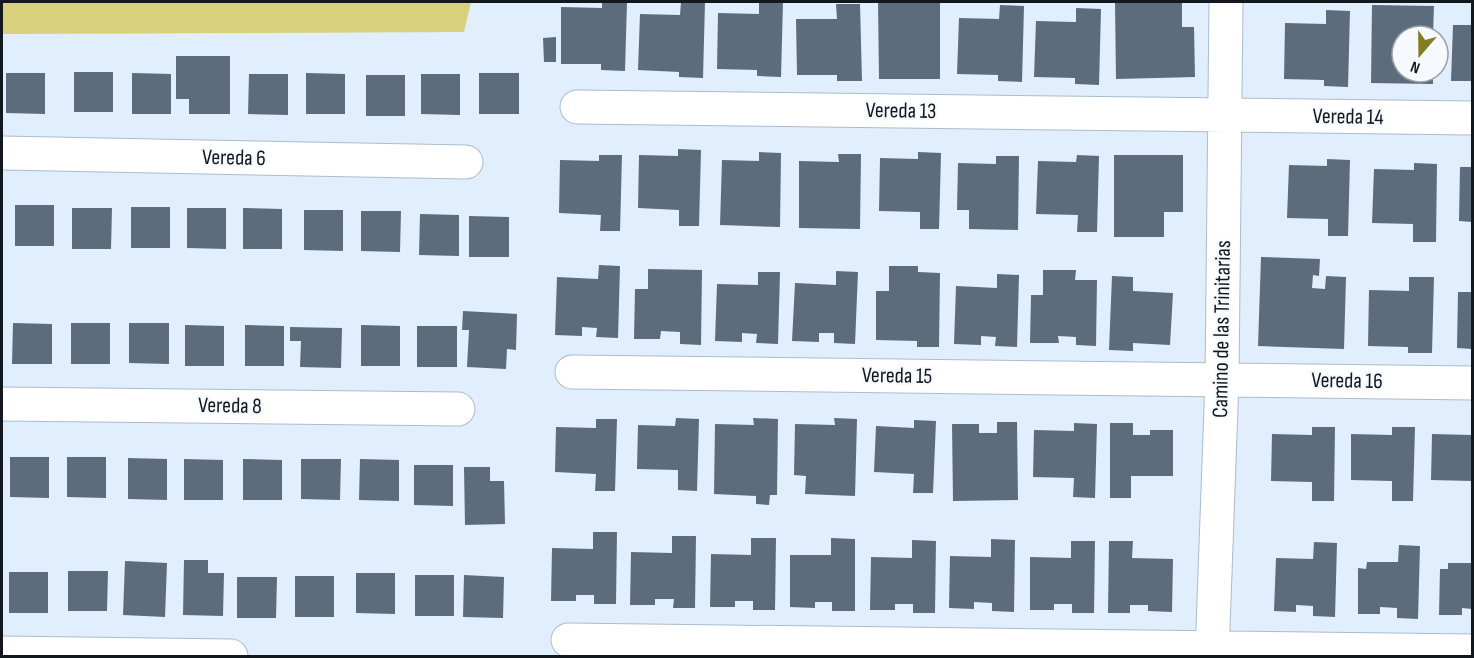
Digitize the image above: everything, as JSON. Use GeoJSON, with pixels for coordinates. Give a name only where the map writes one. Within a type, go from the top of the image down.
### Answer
{"type":"FeatureCollection","features":[{"type":"Feature","properties":{"kind":"street","name":"Camino de las Trinitarias"},"geometry":{"type":"LineString","coordinates":[[1212,652],[1222,380],[1226,2]]}},
{"type":"Feature","properties":{"kind":"street","name":"Vereda 13"},"geometry":{"type":"LineString","coordinates":[[577,107],[1224,115]]}},
{"type":"Feature","properties":{"kind":"street","name":"Vereda 14"},"geometry":{"type":"LineString","coordinates":[[1224,115],[1473,118]]}},
{"type":"Feature","properties":{"kind":"street","name":"Vereda 6"},"geometry":{"type":"LineString","coordinates":[[2,153],[466,162]]}},
{"type":"Feature","properties":{"kind":"street","name":"Vereda 15"},"geometry":{"type":"LineString","coordinates":[[572,372],[1222,380]]}},
{"type":"Feature","properties":{"kind":"street","name":"Vereda 16"},"geometry":{"type":"LineString","coordinates":[[1222,380],[1473,383]]}},
{"type":"Feature","properties":{"kind":"street","name":"Vereda 8"},"geometry":{"type":"LineString","coordinates":[[2,404],[458,409]]}},
{"type":"Feature","properties":{"kind":"street"},"geometry":{"type":"LineString","coordinates":[[568,640],[1212,652],[1473,651]]}},
{"type":"Feature","properties":{"kind":"street"},"geometry":{"type":"LineString","coordinates":[[2,653],[231,657]]}},
{"type":"Feature","properties":{"kind":"shaded area"},"geometry":{"type":"Polygon","coordinates":[[[2,2],[471,2],[464,32],[2,34],[2,2]]]}},
{"type":"Feature","properties":{"kind":"building"},"geometry":{"type":"Polygon","coordinates":[[[602,2],[627,2],[625,71],[601,70],[601,64],[561,64],[561,7],[602,8],[602,2]]]}},
{"type":"Feature","properties":{"kind":"building"},"geometry":{"type":"Polygon","coordinates":[[[681,2],[705,2],[703,78],[679,77],[679,72],[638,70],[640,14],[680,15],[681,2]]]}},
{"type":"Feature","properties":{"kind":"building"},"geometry":{"type":"Polygon","coordinates":[[[759,2],[783,2],[781,77],[757,76],[757,70],[717,69],[718,13],[759,14],[759,2]]]}},
{"type":"Feature","properties":{"kind":"building"},"geometry":{"type":"Polygon","coordinates":[[[878,2],[940,2],[940,79],[879,79],[878,2]]]}},
{"type":"Feature","properties":{"kind":"building"},"geometry":{"type":"Polygon","coordinates":[[[1115,2],[1182,2],[1182,27],[1194,27],[1195,77],[1116,79],[1115,2]]]}},
{"type":"Feature","properties":{"kind":"building"},"geometry":{"type":"Polygon","coordinates":[[[836,4],[860,4],[862,81],[837,81],[837,75],[797,75],[796,19],[837,19],[836,4]]]}},
{"type":"Feature","properties":{"kind":"building"},"geometry":{"type":"Polygon","coordinates":[[[1000,5],[1024,6],[1022,82],[998,81],[998,75],[957,74],[959,18],[999,19],[1000,5]]]}},
{"type":"Feature","properties":{"kind":"building"},"geometry":{"type":"Polygon","coordinates":[[[1372,5],[1434,6],[1433,24],[1390,24],[1390,83],[1371,83],[1372,5]]]}},
{"type":"Feature","properties":{"kind":"building"},"geometry":{"type":"Polygon","coordinates":[[[1076,8],[1101,9],[1099,85],[1075,84],[1075,78],[1034,77],[1036,21],[1076,22],[1076,8]]]}},
{"type":"Feature","properties":{"kind":"building"},"geometry":{"type":"Polygon","coordinates":[[[1326,10],[1350,11],[1348,87],[1324,86],[1324,80],[1284,79],[1285,23],[1326,24],[1326,10]]]}},
{"type":"Feature","properties":{"kind":"building"},"geometry":{"type":"Polygon","coordinates":[[[1453,25],[1472,25],[1472,81],[1451,81],[1453,25]]]}},
{"type":"Feature","properties":{"kind":"building"},"geometry":{"type":"Polygon","coordinates":[[[556,37],[556,62],[544,62],[543,38],[556,37]]]}},
{"type":"Feature","properties":{"kind":"building"},"geometry":{"type":"Polygon","coordinates":[[[176,56],[230,56],[230,114],[189,114],[189,99],[176,99],[176,56]]]}},
{"type":"Feature","properties":{"kind":"building"},"geometry":{"type":"Polygon","coordinates":[[[74,72],[113,72],[113,112],[74,112],[74,72]]]}},
{"type":"Feature","properties":{"kind":"building"},"geometry":{"type":"Polygon","coordinates":[[[6,73],[45,73],[45,114],[6,113],[6,73]]]}},
{"type":"Feature","properties":{"kind":"building"},"geometry":{"type":"Polygon","coordinates":[[[132,73],[171,74],[171,114],[132,114],[132,73]]]}},
{"type":"Feature","properties":{"kind":"building"},"geometry":{"type":"Polygon","coordinates":[[[306,73],[345,74],[345,114],[306,114],[306,73]]]}},
{"type":"Feature","properties":{"kind":"building"},"geometry":{"type":"Polygon","coordinates":[[[479,73],[519,73],[519,114],[479,114],[479,73]]]}},
{"type":"Feature","properties":{"kind":"building"},"geometry":{"type":"Polygon","coordinates":[[[249,74],[288,74],[288,115],[248,114],[249,74]]]}},
{"type":"Feature","properties":{"kind":"building"},"geometry":{"type":"Polygon","coordinates":[[[421,74],[460,74],[460,115],[421,114],[421,74]]]}},
{"type":"Feature","properties":{"kind":"building"},"geometry":{"type":"Polygon","coordinates":[[[366,75],[405,75],[405,116],[366,116],[366,75]]]}},
{"type":"Feature","properties":{"kind":"building"},"geometry":{"type":"Polygon","coordinates":[[[678,149],[701,150],[699,226],[679,226],[679,210],[638,208],[639,155],[678,156],[678,149]]]}},
{"type":"Feature","properties":{"kind":"building"},"geometry":{"type":"Polygon","coordinates":[[[759,152],[781,153],[780,227],[720,225],[722,160],[759,161],[759,152]]]}},
{"type":"Feature","properties":{"kind":"building"},"geometry":{"type":"Polygon","coordinates":[[[918,152],[941,153],[939,229],[920,229],[920,212],[879,211],[880,158],[918,159],[918,152]]]}},
{"type":"Feature","properties":{"kind":"building"},"geometry":{"type":"Polygon","coordinates":[[[838,154],[861,154],[860,229],[799,228],[799,161],[839,162],[838,154]]]}},
{"type":"Feature","properties":{"kind":"building"},"geometry":{"type":"Polygon","coordinates":[[[599,155],[622,155],[620,231],[600,231],[601,215],[559,213],[560,160],[599,161],[599,155]]]}},
{"type":"Feature","properties":{"kind":"building"},"geometry":{"type":"Polygon","coordinates":[[[1077,155],[1099,156],[1097,232],[1077,232],[1078,215],[1036,214],[1038,161],[1076,162],[1077,155]]]}},
{"type":"Feature","properties":{"kind":"building"},"geometry":{"type":"Polygon","coordinates":[[[1114,155],[1183,155],[1183,212],[1164,212],[1164,237],[1114,237],[1114,155]]]}},
{"type":"Feature","properties":{"kind":"building"},"geometry":{"type":"Polygon","coordinates":[[[996,156],[1019,156],[1018,230],[969,229],[969,210],[957,210],[958,163],[996,164],[996,156]]]}},
{"type":"Feature","properties":{"kind":"building"},"geometry":{"type":"Polygon","coordinates":[[[1327,159],[1350,160],[1348,236],[1328,236],[1328,219],[1287,218],[1289,165],[1327,166],[1327,159]]]}},
{"type":"Feature","properties":{"kind":"building"},"geometry":{"type":"Polygon","coordinates":[[[1414,163],[1437,164],[1436,242],[1413,242],[1413,224],[1372,223],[1374,169],[1414,170],[1414,163]]]}},
{"type":"Feature","properties":{"kind":"building"},"geometry":{"type":"Polygon","coordinates":[[[1460,167],[1472,167],[1472,222],[1459,221],[1460,167]]]}},
{"type":"Feature","properties":{"kind":"building"},"geometry":{"type":"Polygon","coordinates":[[[15,205],[54,205],[54,246],[15,246],[15,205]]]}},
{"type":"Feature","properties":{"kind":"building"},"geometry":{"type":"Polygon","coordinates":[[[131,207],[170,207],[170,248],[131,248],[131,207]]]}},
{"type":"Feature","properties":{"kind":"building"},"geometry":{"type":"Polygon","coordinates":[[[72,208],[112,208],[111,249],[72,249],[72,208]]]}},
{"type":"Feature","properties":{"kind":"building"},"geometry":{"type":"Polygon","coordinates":[[[187,208],[226,208],[226,249],[187,248],[187,208]]]}},
{"type":"Feature","properties":{"kind":"building"},"geometry":{"type":"Polygon","coordinates":[[[243,208],[282,209],[282,249],[243,249],[243,208]]]}},
{"type":"Feature","properties":{"kind":"building"},"geometry":{"type":"Polygon","coordinates":[[[304,210],[343,210],[343,251],[304,250],[304,210]]]}},
{"type":"Feature","properties":{"kind":"building"},"geometry":{"type":"Polygon","coordinates":[[[361,211],[401,211],[400,252],[361,251],[361,211]]]}},
{"type":"Feature","properties":{"kind":"building"},"geometry":{"type":"Polygon","coordinates":[[[420,214],[459,215],[459,256],[419,255],[420,214]]]}},
{"type":"Feature","properties":{"kind":"building"},"geometry":{"type":"Polygon","coordinates":[[[469,216],[509,217],[509,257],[469,257],[469,216]]]}},
{"type":"Feature","properties":{"kind":"building"},"geometry":{"type":"Polygon","coordinates":[[[1261,257],[1320,259],[1319,276],[1313,275],[1312,288],[1325,289],[1326,276],[1346,277],[1344,349],[1258,346],[1261,257]]]}},
{"type":"Feature","properties":{"kind":"building"},"geometry":{"type":"Polygon","coordinates":[[[599,265],[620,266],[618,338],[596,337],[597,328],[582,327],[582,336],[555,335],[557,277],[598,279],[599,265]]]}},
{"type":"Feature","properties":{"kind":"building"},"geometry":{"type":"Polygon","coordinates":[[[889,266],[918,266],[918,272],[940,273],[939,347],[917,347],[917,341],[876,340],[876,291],[889,291],[889,266]]]}},
{"type":"Feature","properties":{"kind":"building"},"geometry":{"type":"Polygon","coordinates":[[[648,269],[702,270],[701,345],[680,344],[680,332],[661,331],[660,339],[634,339],[635,289],[648,289],[648,269]]]}},
{"type":"Feature","properties":{"kind":"building"},"geometry":{"type":"Polygon","coordinates":[[[1043,270],[1076,270],[1075,280],[1097,280],[1096,346],[1076,345],[1076,337],[1058,336],[1059,343],[1030,343],[1031,295],[1043,295],[1043,270]]]}},
{"type":"Feature","properties":{"kind":"building"},"geometry":{"type":"Polygon","coordinates":[[[836,271],[858,272],[855,344],[834,343],[834,333],[819,333],[819,342],[792,341],[795,283],[836,285],[836,271]]]}},
{"type":"Feature","properties":{"kind":"building"},"geometry":{"type":"Polygon","coordinates":[[[758,272],[780,272],[778,344],[756,343],[757,334],[742,333],[742,342],[715,341],[717,284],[758,285],[758,272]]]}},
{"type":"Feature","properties":{"kind":"building"},"geometry":{"type":"Polygon","coordinates":[[[997,274],[1019,275],[1017,347],[995,346],[996,337],[981,336],[981,345],[954,344],[956,286],[997,288],[997,274]]]}},
{"type":"Feature","properties":{"kind":"building"},"geometry":{"type":"Polygon","coordinates":[[[1112,276],[1133,277],[1133,291],[1173,293],[1170,345],[1133,343],[1133,351],[1109,350],[1112,276]]]}},
{"type":"Feature","properties":{"kind":"building"},"geometry":{"type":"Polygon","coordinates":[[[1409,277],[1434,277],[1432,353],[1408,353],[1408,347],[1368,346],[1369,290],[1409,291],[1409,277]]]}},
{"type":"Feature","properties":{"kind":"building"},"geometry":{"type":"Polygon","coordinates":[[[1458,292],[1472,292],[1472,349],[1457,348],[1458,292]]]}},
{"type":"Feature","properties":{"kind":"building"},"geometry":{"type":"Polygon","coordinates":[[[463,311],[517,314],[516,350],[507,349],[506,369],[467,367],[469,330],[462,330],[463,311]]]}},
{"type":"Feature","properties":{"kind":"building"},"geometry":{"type":"Polygon","coordinates":[[[13,323],[52,324],[52,364],[12,364],[13,323]]]}},
{"type":"Feature","properties":{"kind":"building"},"geometry":{"type":"Polygon","coordinates":[[[71,323],[110,323],[110,364],[71,364],[71,323]]]}},
{"type":"Feature","properties":{"kind":"building"},"geometry":{"type":"Polygon","coordinates":[[[129,323],[169,323],[169,364],[129,363],[129,323]]]}},
{"type":"Feature","properties":{"kind":"building"},"geometry":{"type":"Polygon","coordinates":[[[185,325],[224,326],[224,366],[185,366],[185,325]]]}},
{"type":"Feature","properties":{"kind":"building"},"geometry":{"type":"Polygon","coordinates":[[[245,325],[284,326],[284,366],[245,366],[245,325]]]}},
{"type":"Feature","properties":{"kind":"building"},"geometry":{"type":"Polygon","coordinates":[[[361,325],[400,326],[400,366],[361,366],[361,325]]]}},
{"type":"Feature","properties":{"kind":"building"},"geometry":{"type":"Polygon","coordinates":[[[417,326],[457,326],[457,367],[417,367],[417,326]]]}},
{"type":"Feature","properties":{"kind":"building"},"geometry":{"type":"Polygon","coordinates":[[[290,327],[342,328],[341,368],[300,367],[301,341],[290,341],[290,327]]]}},
{"type":"Feature","properties":{"kind":"building"},"geometry":{"type":"Polygon","coordinates":[[[676,418],[699,419],[697,491],[678,490],[678,470],[637,469],[638,425],[675,426],[676,418]]]}},
{"type":"Feature","properties":{"kind":"building"},"geometry":{"type":"Polygon","coordinates":[[[753,418],[778,419],[777,495],[770,495],[769,505],[756,504],[756,496],[714,494],[715,424],[754,425],[753,418]]]}},
{"type":"Feature","properties":{"kind":"building"},"geometry":{"type":"Polygon","coordinates":[[[834,418],[857,419],[855,496],[805,494],[806,476],[794,475],[795,424],[835,425],[834,418]]]}},
{"type":"Feature","properties":{"kind":"building"},"geometry":{"type":"Polygon","coordinates":[[[596,419],[617,419],[615,491],[595,491],[596,474],[555,472],[556,427],[596,428],[596,419]]]}},
{"type":"Feature","properties":{"kind":"building"},"geometry":{"type":"Polygon","coordinates":[[[914,420],[936,421],[933,493],[913,493],[914,474],[874,472],[876,426],[914,428],[914,420]]]}},
{"type":"Feature","properties":{"kind":"building"},"geometry":{"type":"Polygon","coordinates":[[[997,422],[1017,422],[1018,500],[953,501],[952,424],[979,424],[979,433],[997,433],[997,422]]]}},
{"type":"Feature","properties":{"kind":"building"},"geometry":{"type":"Polygon","coordinates":[[[1074,423],[1097,424],[1095,498],[1073,497],[1074,478],[1033,477],[1034,430],[1074,431],[1074,423]]]}},
{"type":"Feature","properties":{"kind":"building"},"geometry":{"type":"Polygon","coordinates":[[[1110,423],[1133,423],[1133,435],[1150,435],[1150,430],[1173,430],[1173,476],[1131,476],[1131,498],[1110,498],[1110,423]]]}},
{"type":"Feature","properties":{"kind":"building"},"geometry":{"type":"Polygon","coordinates":[[[1312,427],[1335,427],[1334,501],[1312,501],[1312,482],[1271,481],[1272,434],[1312,435],[1312,427]]]}},
{"type":"Feature","properties":{"kind":"building"},"geometry":{"type":"Polygon","coordinates":[[[1392,427],[1415,427],[1413,501],[1392,501],[1392,481],[1351,480],[1351,434],[1392,435],[1392,427]]]}},
{"type":"Feature","properties":{"kind":"building"},"geometry":{"type":"Polygon","coordinates":[[[1432,434],[1472,435],[1472,481],[1431,480],[1432,434]]]}},
{"type":"Feature","properties":{"kind":"building"},"geometry":{"type":"Polygon","coordinates":[[[10,457],[49,457],[49,498],[10,497],[10,457]]]}},
{"type":"Feature","properties":{"kind":"building"},"geometry":{"type":"Polygon","coordinates":[[[67,457],[106,457],[106,498],[67,497],[67,457]]]}},
{"type":"Feature","properties":{"kind":"building"},"geometry":{"type":"Polygon","coordinates":[[[128,458],[167,459],[167,500],[128,499],[128,458]]]}},
{"type":"Feature","properties":{"kind":"building"},"geometry":{"type":"Polygon","coordinates":[[[184,459],[223,460],[223,500],[184,500],[184,459]]]}},
{"type":"Feature","properties":{"kind":"building"},"geometry":{"type":"Polygon","coordinates":[[[243,459],[282,460],[282,500],[243,500],[243,459]]]}},
{"type":"Feature","properties":{"kind":"building"},"geometry":{"type":"Polygon","coordinates":[[[301,459],[341,459],[340,500],[301,499],[301,459]]]}},
{"type":"Feature","properties":{"kind":"building"},"geometry":{"type":"Polygon","coordinates":[[[360,459],[399,460],[399,501],[359,500],[360,459]]]}},
{"type":"Feature","properties":{"kind":"building"},"geometry":{"type":"Polygon","coordinates":[[[414,465],[453,465],[453,506],[414,505],[414,465]]]}},
{"type":"Feature","properties":{"kind":"building"},"geometry":{"type":"Polygon","coordinates":[[[464,467],[490,467],[490,481],[504,481],[505,524],[465,525],[464,467]]]}},
{"type":"Feature","properties":{"kind":"building"},"geometry":{"type":"Polygon","coordinates":[[[593,532],[617,532],[616,604],[594,604],[594,595],[576,595],[576,601],[551,601],[552,548],[593,549],[593,532]]]}},
{"type":"Feature","properties":{"kind":"building"},"geometry":{"type":"Polygon","coordinates":[[[672,536],[696,536],[695,608],[673,608],[674,599],[655,599],[655,605],[630,605],[631,552],[672,553],[672,536]]]}},
{"type":"Feature","properties":{"kind":"building"},"geometry":{"type":"Polygon","coordinates":[[[751,538],[776,538],[775,610],[753,610],[753,601],[735,601],[735,607],[710,607],[711,554],[751,555],[751,538]]]}},
{"type":"Feature","properties":{"kind":"building"},"geometry":{"type":"Polygon","coordinates":[[[831,538],[855,539],[855,611],[832,611],[832,602],[815,602],[815,608],[790,607],[790,555],[831,555],[831,538]]]}},
{"type":"Feature","properties":{"kind":"building"},"geometry":{"type":"Polygon","coordinates":[[[991,539],[1015,540],[1014,612],[992,611],[992,603],[974,602],[974,609],[949,608],[950,556],[991,557],[991,539]]]}},
{"type":"Feature","properties":{"kind":"building"},"geometry":{"type":"Polygon","coordinates":[[[912,540],[936,541],[935,613],[913,613],[913,604],[895,604],[895,610],[870,610],[871,557],[912,558],[912,540]]]}},
{"type":"Feature","properties":{"kind":"building"},"geometry":{"type":"Polygon","coordinates":[[[1071,541],[1095,541],[1094,613],[1072,613],[1072,604],[1054,604],[1054,610],[1030,610],[1030,557],[1071,558],[1071,541]]]}},
{"type":"Feature","properties":{"kind":"building"},"geometry":{"type":"Polygon","coordinates":[[[1109,541],[1133,541],[1132,558],[1173,559],[1172,612],[1148,611],[1148,605],[1130,605],[1130,613],[1108,613],[1109,541]]]}},
{"type":"Feature","properties":{"kind":"building"},"geometry":{"type":"Polygon","coordinates":[[[1314,542],[1337,543],[1335,617],[1313,616],[1313,606],[1296,605],[1296,612],[1274,611],[1276,558],[1313,559],[1314,542]]]}},
{"type":"Feature","properties":{"kind":"building"},"geometry":{"type":"Polygon","coordinates":[[[1399,545],[1420,546],[1418,619],[1397,618],[1397,608],[1380,607],[1380,614],[1358,614],[1358,568],[1366,569],[1367,562],[1398,562],[1399,545]]]}},
{"type":"Feature","properties":{"kind":"building"},"geometry":{"type":"Polygon","coordinates":[[[184,560],[208,560],[208,573],[224,573],[223,616],[183,615],[184,560]]]}},
{"type":"Feature","properties":{"kind":"building"},"geometry":{"type":"Polygon","coordinates":[[[125,561],[167,563],[165,617],[123,615],[125,561]]]}},
{"type":"Feature","properties":{"kind":"building"},"geometry":{"type":"Polygon","coordinates":[[[1448,563],[1472,563],[1472,609],[1462,608],[1462,615],[1439,615],[1440,569],[1448,569],[1448,563]]]}},
{"type":"Feature","properties":{"kind":"building"},"geometry":{"type":"Polygon","coordinates":[[[68,571],[108,571],[107,611],[68,611],[68,571]]]}},
{"type":"Feature","properties":{"kind":"building"},"geometry":{"type":"Polygon","coordinates":[[[9,572],[48,572],[48,613],[9,613],[9,572]]]}},
{"type":"Feature","properties":{"kind":"building"},"geometry":{"type":"Polygon","coordinates":[[[356,573],[395,573],[395,614],[356,613],[356,573]]]}},
{"type":"Feature","properties":{"kind":"building"},"geometry":{"type":"Polygon","coordinates":[[[415,575],[454,575],[454,616],[415,616],[415,575]]]}},
{"type":"Feature","properties":{"kind":"building"},"geometry":{"type":"Polygon","coordinates":[[[464,575],[504,577],[503,618],[463,617],[464,575]]]}},
{"type":"Feature","properties":{"kind":"building"},"geometry":{"type":"Polygon","coordinates":[[[295,576],[334,576],[334,617],[295,617],[295,576]]]}},
{"type":"Feature","properties":{"kind":"building"},"geometry":{"type":"Polygon","coordinates":[[[237,577],[277,577],[276,618],[237,618],[237,577]]]}}]}
